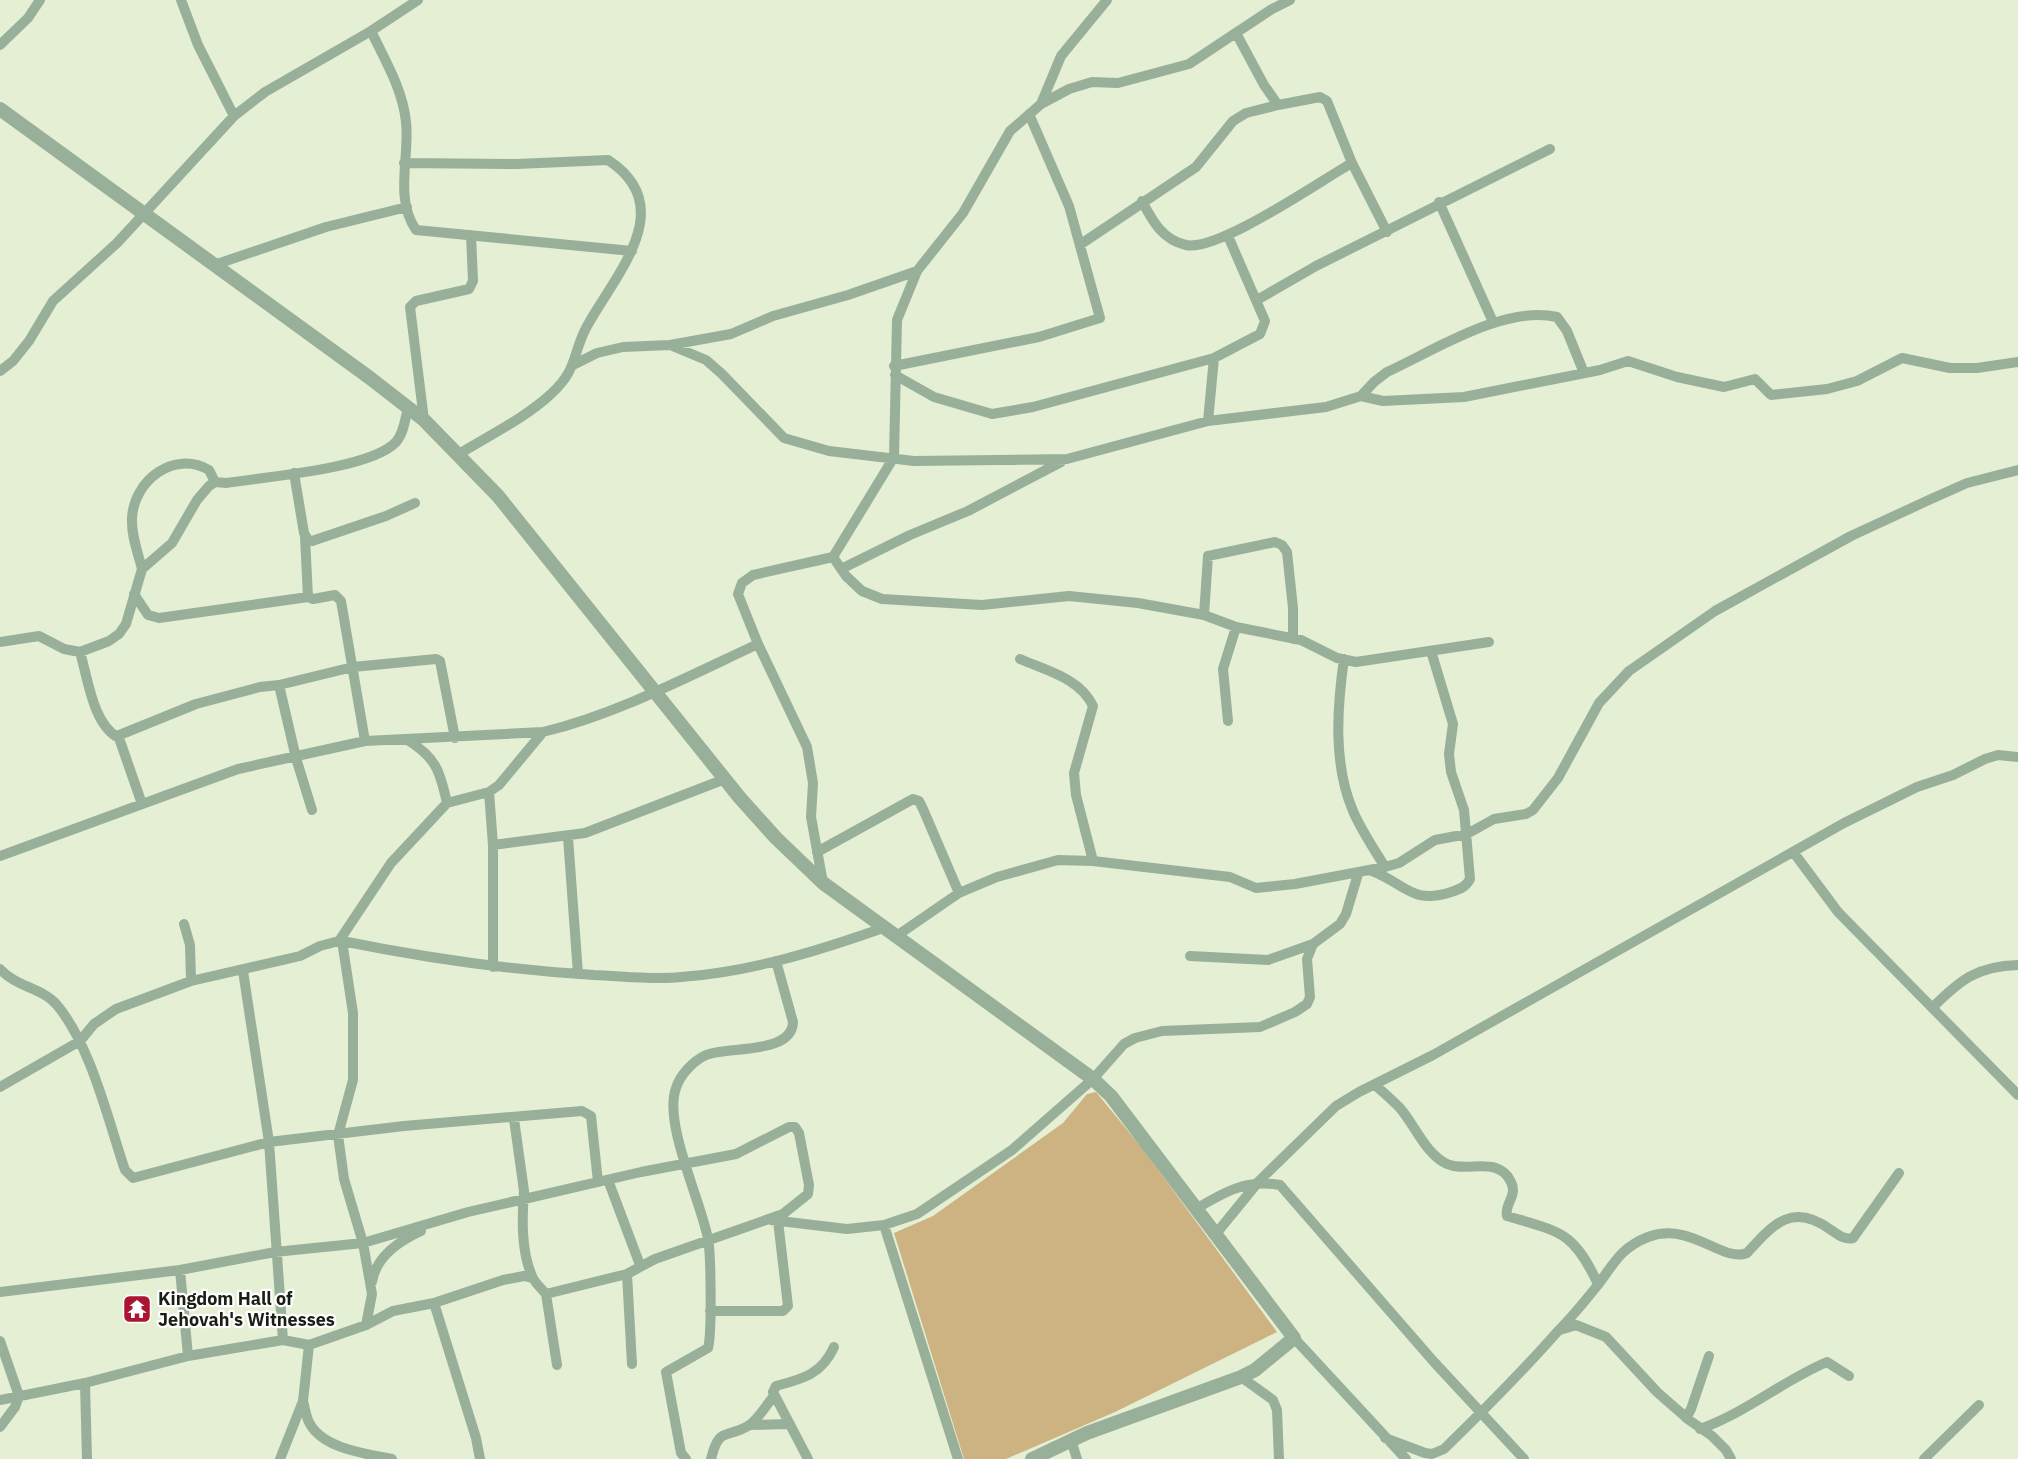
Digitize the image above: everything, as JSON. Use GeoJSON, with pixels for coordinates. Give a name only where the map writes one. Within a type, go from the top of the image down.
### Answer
{"type":"FeatureCollection","features":[{"type":"Feature","properties":{"kind":"street"},"geometry":{"type":"LineString","coordinates":[[0,45],[28,18],[40,0]]}},
{"type":"Feature","properties":{"kind":"street"},"geometry":{"type":"LineString","coordinates":[[181,0],[198,45],[234,116]]}},
{"type":"Feature","properties":{"kind":"street"},"geometry":{"type":"LineString","coordinates":[[0,371],[13,361],[53,302],[96,264],[234,116],[265,92],[371,31],[418,0]]}},
{"type":"Feature","properties":{"kind":"street"},"geometry":{"type":"LineString","coordinates":[[1041,104],[1061,56],[1107,0]]}},
{"type":"Feature","properties":{"kind":"street"},"geometry":{"type":"LineString","coordinates":[[823,883],[811,817],[813,783],[807,747],[758,644],[738,594],[742,583],[753,575],[833,556],[894,457],[897,320],[917,271],[963,213],[1010,131],[1041,104],[1069,89],[1092,82],[1118,82],[1189,64],[1290,0]]}},
{"type":"Feature","properties":{"kind":"street"},"geometry":{"type":"LineString","coordinates":[[371,31],[392,74],[404,107],[407,207],[416,231],[632,251]]}},
{"type":"Feature","properties":{"kind":"street"},"geometry":{"type":"LineString","coordinates":[[1236,33],[1264,85],[1278,105]]}},
{"type":"Feature","properties":{"kind":"street"},"geometry":{"type":"LineString","coordinates":[[1081,244],[1196,167],[1233,121],[1246,113],[1320,97],[1325,99],[1352,163],[1387,232]]}},
{"type":"Feature","properties":{"kind":"street"},"geometry":{"type":"LineString","coordinates":[[0,110],[424,420],[459,454],[515,516],[724,779],[776,838],[823,883],[1093,1079],[1124,1111],[1294,1338],[1406,1459]]}},
{"type":"Feature","properties":{"kind":"street"},"geometry":{"type":"LineString","coordinates":[[895,371],[1039,337],[1096,321],[1101,314],[1069,206],[1029,114]]}},
{"type":"Feature","properties":{"kind":"street"},"geometry":{"type":"LineString","coordinates":[[1257,300],[1316,266],[1387,232],[1439,202],[1550,149]]}},
{"type":"Feature","properties":{"kind":"street"},"geometry":{"type":"LineString","coordinates":[[404,163],[517,164],[608,160],[633,181],[640,199],[641,216],[632,251],[584,332],[575,364],[551,394],[459,454]]}},
{"type":"Feature","properties":{"kind":"street"},"geometry":{"type":"LineString","coordinates":[[1142,201],[1155,226],[1184,244],[1198,246],[1227,236],[1352,163]]}},
{"type":"Feature","properties":{"kind":"street"},"geometry":{"type":"LineString","coordinates":[[1439,202],[1493,322]]}},
{"type":"Feature","properties":{"kind":"street"},"geometry":{"type":"LineString","coordinates":[[214,265],[326,227],[407,207]]}},
{"type":"Feature","properties":{"kind":"street"},"geometry":{"type":"LineString","coordinates":[[424,420],[410,307],[416,302],[470,288],[473,280],[471,235]]}},
{"type":"Feature","properties":{"kind":"street"},"geometry":{"type":"LineString","coordinates":[[895,371],[934,397],[992,414],[1033,407],[1214,358],[1260,334],[1265,321],[1227,236]]}},
{"type":"Feature","properties":{"kind":"street"},"geometry":{"type":"LineString","coordinates":[[575,364],[597,353],[623,347],[670,345],[730,334],[773,316],[848,295],[917,271]]}},
{"type":"Feature","properties":{"kind":"street"},"geometry":{"type":"LineString","coordinates":[[842,569],[910,535],[968,511],[1066,459],[1208,421],[1326,407],[1361,396],[1387,372],[1493,322],[1514,316],[1545,315],[1557,318],[1567,331],[1584,373]]}},
{"type":"Feature","properties":{"kind":"street"},"geometry":{"type":"LineString","coordinates":[[670,345],[706,360],[784,438],[829,451],[959,462],[1066,459]]}},
{"type":"Feature","properties":{"kind":"street"},"geometry":{"type":"LineString","coordinates":[[1208,421],[1214,358]]}},
{"type":"Feature","properties":{"kind":"street"},"geometry":{"type":"LineString","coordinates":[[1361,396],[1383,401],[1464,397],[1584,373],[1628,360],[1677,377],[1724,387],[1755,379],[1771,395],[1827,389],[1857,381],[1902,358],[1950,368],[1977,368],[2018,362]]}},
{"type":"Feature","properties":{"kind":"street"},"geometry":{"type":"LineString","coordinates":[[215,482],[226,483],[294,473],[362,460],[389,448],[401,434],[408,408]]}},
{"type":"Feature","properties":{"kind":"street"},"geometry":{"type":"LineString","coordinates":[[0,642],[39,636],[64,649],[80,652],[109,641],[119,634],[126,624],[142,569],[132,518],[135,502],[146,484],[157,472],[171,465],[187,462],[208,470],[215,482]]}},
{"type":"Feature","properties":{"kind":"street"},"geometry":{"type":"LineString","coordinates":[[895,937],[958,893],[997,877],[1058,860],[1093,861],[1230,877],[1256,888],[1372,871],[1399,863],[1435,840],[1467,834],[1494,819],[1526,814],[1533,810],[1558,778],[1599,703],[1629,671],[1715,611],[1851,536],[1967,483],[2018,470]]}},
{"type":"Feature","properties":{"kind":"street"},"geometry":{"type":"LineString","coordinates":[[294,473],[305,537],[308,597]]}},
{"type":"Feature","properties":{"kind":"street"},"geometry":{"type":"LineString","coordinates":[[142,569],[172,543],[197,500],[215,482]]}},
{"type":"Feature","properties":{"kind":"street"},"geometry":{"type":"LineString","coordinates":[[305,537],[312,541],[317,540],[416,503]]}},
{"type":"Feature","properties":{"kind":"street"},"geometry":{"type":"LineString","coordinates":[[1204,615],[1208,556],[1275,542],[1282,545],[1287,552],[1293,608],[1293,639]]}},
{"type":"Feature","properties":{"kind":"street"},"geometry":{"type":"LineString","coordinates":[[833,556],[862,591],[882,599],[982,605],[1069,596],[1138,603],[1204,615],[1236,627],[1293,639],[1356,662],[1490,642]]}},
{"type":"Feature","properties":{"kind":"street"},"geometry":{"type":"LineString","coordinates":[[134,594],[148,615],[159,618],[308,597],[313,599],[339,597],[365,741]]}},
{"type":"Feature","properties":{"kind":"street"},"geometry":{"type":"LineString","coordinates":[[1228,721],[1223,669],[1236,627]]}},
{"type":"Feature","properties":{"kind":"street"},"geometry":{"type":"LineString","coordinates":[[0,856],[238,769],[365,741],[543,732],[562,727],[654,691],[758,644]]}},
{"type":"Feature","properties":{"kind":"street"},"geometry":{"type":"LineString","coordinates":[[1372,871],[1423,898],[1433,898],[1460,889],[1470,879],[1465,843],[1467,834],[1464,810],[1451,772],[1449,754],[1453,724],[1431,651]]}},
{"type":"Feature","properties":{"kind":"street"},"geometry":{"type":"LineString","coordinates":[[80,652],[99,716],[110,734],[117,736],[205,701],[260,687],[279,686],[353,667],[440,661],[455,738]]}},
{"type":"Feature","properties":{"kind":"street"},"geometry":{"type":"LineString","coordinates":[[1020,658],[1078,685],[1087,693],[1093,706],[1074,773],[1076,795],[1093,861]]}},
{"type":"Feature","properties":{"kind":"street"},"geometry":{"type":"LineString","coordinates":[[1344,659],[1337,706],[1343,773],[1352,809],[1385,867]]}},
{"type":"Feature","properties":{"kind":"street"},"geometry":{"type":"LineString","coordinates":[[279,686],[296,758],[312,810]]}},
{"type":"Feature","properties":{"kind":"street"},"geometry":{"type":"LineString","coordinates":[[372,1294],[363,1243],[344,1179],[338,1135],[353,1080],[353,1013],[340,941],[391,864],[447,803],[489,792],[509,775],[543,732]]}},
{"type":"Feature","properties":{"kind":"street"},"geometry":{"type":"LineString","coordinates":[[117,736],[142,804]]}},
{"type":"Feature","properties":{"kind":"street"},"geometry":{"type":"LineString","coordinates":[[406,739],[429,756],[439,770],[447,803]]}},
{"type":"Feature","properties":{"kind":"street"},"geometry":{"type":"LineString","coordinates":[[1215,1234],[1258,1181],[1336,1106],[1433,1055],[1794,853],[1827,832],[1917,787],[1953,775],[1998,755],[2018,757]]}},
{"type":"Feature","properties":{"kind":"street"},"geometry":{"type":"LineString","coordinates":[[493,845],[585,833],[724,779]]}},
{"type":"Feature","properties":{"kind":"street"},"geometry":{"type":"LineString","coordinates":[[489,792],[493,845],[493,967]]}},
{"type":"Feature","properties":{"kind":"street"},"geometry":{"type":"LineString","coordinates":[[817,852],[913,799],[919,801],[923,809],[958,893]]}},
{"type":"Feature","properties":{"kind":"street"},"geometry":{"type":"LineString","coordinates":[[568,837],[578,974]]}},
{"type":"Feature","properties":{"kind":"street"},"geometry":{"type":"LineString","coordinates":[[1794,853],[1838,912],[2018,1095]]}},
{"type":"Feature","properties":{"kind":"street"},"geometry":{"type":"LineString","coordinates":[[1190,956],[1268,960],[1313,944],[1340,924],[1346,914],[1359,874]]}},
{"type":"Feature","properties":{"kind":"street"},"geometry":{"type":"LineString","coordinates":[[184,924],[190,945],[191,981]]}},
{"type":"Feature","properties":{"kind":"street"},"geometry":{"type":"LineString","coordinates":[[0,1087],[80,1041],[94,1024],[116,1010],[191,981],[243,971],[300,956],[320,946],[340,941],[493,967],[578,974],[682,977],[776,961],[832,946],[883,928]]}},
{"type":"Feature","properties":{"kind":"street"},"geometry":{"type":"LineString","coordinates":[[773,1220],[835,1228],[884,1225],[917,1214],[1012,1150],[1093,1079],[1124,1044],[1135,1038],[1162,1031],[1260,1027],[1301,1008],[1310,997],[1306,960],[1313,944]]}},
{"type":"Feature","properties":{"kind":"street"},"geometry":{"type":"LineString","coordinates":[[686,1459],[681,1453],[666,1372],[708,1348],[709,1240],[685,1163],[673,1100],[676,1087],[684,1073],[706,1055],[754,1049],[788,1036],[793,1030],[794,1022],[776,961]]}},
{"type":"Feature","properties":{"kind":"street"},"geometry":{"type":"LineString","coordinates":[[1932,1008],[1969,975],[1996,966],[2018,965]]}},
{"type":"Feature","properties":{"kind":"street"},"geometry":{"type":"LineString","coordinates":[[0,969],[10,979],[51,999],[80,1041],[125,1170],[133,1178],[269,1142],[404,1126],[589,1113],[603,1181],[640,1265]]}},
{"type":"Feature","properties":{"kind":"street"},"geometry":{"type":"LineString","coordinates":[[243,971],[269,1142],[283,1340]]}},
{"type":"Feature","properties":{"kind":"street"},"geometry":{"type":"LineString","coordinates":[[1375,1084],[1400,1108],[1431,1150],[1446,1164],[1491,1166],[1505,1174],[1511,1182],[1514,1194],[1506,1211],[1507,1216],[1550,1229],[1573,1241],[1586,1257],[1598,1284]]}},
{"type":"Feature","properties":{"kind":"street"},"geometry":{"type":"LineString","coordinates":[[514,1119],[525,1244],[532,1278],[546,1294],[557,1365]]}},
{"type":"Feature","properties":{"kind":"street"},"geometry":{"type":"LineString","coordinates":[[0,1292],[180,1270],[275,1252],[363,1243],[468,1212],[685,1163],[736,1154],[782,1129],[795,1127],[799,1133],[809,1185],[808,1194],[797,1206],[773,1220],[640,1265],[627,1274],[546,1294]]}},
{"type":"Feature","properties":{"kind":"street"},"geometry":{"type":"LineString","coordinates":[[1385,1438],[1432,1454],[1444,1449],[1559,1331],[1598,1284],[1614,1260],[1631,1245],[1667,1232],[1701,1239],[1733,1256],[1747,1252],[1770,1227],[1791,1217],[1803,1216],[1820,1221],[1842,1238],[1853,1238],[1899,1173]]}},
{"type":"Feature","properties":{"kind":"street"},"geometry":{"type":"LineString","coordinates":[[1196,1209],[1221,1194],[1258,1181],[1280,1185],[1359,1277],[1524,1459]]}},
{"type":"Feature","properties":{"kind":"street"},"geometry":{"type":"LineString","coordinates":[[366,1325],[374,1270],[385,1254],[414,1234],[468,1212]]}},
{"type":"Feature","properties":{"kind":"street"},"geometry":{"type":"LineString","coordinates":[[710,1311],[786,1309],[788,1303],[773,1220]]}},
{"type":"Feature","properties":{"kind":"street"},"geometry":{"type":"LineString","coordinates":[[884,1225],[958,1459]]}},
{"type":"Feature","properties":{"kind":"street"},"geometry":{"type":"LineString","coordinates":[[180,1270],[188,1356]]}},
{"type":"Feature","properties":{"kind":"street"},"geometry":{"type":"LineString","coordinates":[[627,1274],[632,1364]]}},
{"type":"Feature","properties":{"kind":"street"},"geometry":{"type":"LineString","coordinates":[[0,1400],[85,1383],[188,1356],[283,1340],[309,1345],[366,1325],[393,1311],[434,1303],[503,1280],[524,1276],[532,1278]]}},
{"type":"Feature","properties":{"kind":"street"},"geometry":{"type":"LineString","coordinates":[[434,1303],[476,1438],[480,1459]]}},
{"type":"Feature","properties":{"kind":"street"},"geometry":{"type":"LineString","coordinates":[[1559,1331],[1576,1325],[1606,1337],[1686,1418],[1726,1450],[1731,1459]]}},
{"type":"Feature","properties":{"kind":"street"},"geometry":{"type":"LineString","coordinates":[[1032,1459],[1071,1440],[1241,1377],[1255,1370],[1294,1338]]}},
{"type":"Feature","properties":{"kind":"street"},"geometry":{"type":"LineString","coordinates":[[0,1341],[19,1396],[15,1407],[0,1426]]}},
{"type":"Feature","properties":{"kind":"street"},"geometry":{"type":"LineString","coordinates":[[280,1459],[303,1401],[309,1345]]}},
{"type":"Feature","properties":{"kind":"street"},"geometry":{"type":"LineString","coordinates":[[749,1425],[774,1396],[776,1386],[802,1379],[818,1370],[828,1361],[834,1347]]}},
{"type":"Feature","properties":{"kind":"street"},"geometry":{"type":"LineString","coordinates":[[1686,1418],[1709,1356]]}},
{"type":"Feature","properties":{"kind":"street"},"geometry":{"type":"LineString","coordinates":[[1700,1429],[1742,1411],[1774,1388],[1827,1362],[1849,1376]]}},
{"type":"Feature","properties":{"kind":"street"},"geometry":{"type":"LineString","coordinates":[[1241,1377],[1273,1400],[1277,1410],[1279,1459]]}},
{"type":"Feature","properties":{"kind":"street"},"geometry":{"type":"LineString","coordinates":[[85,1383],[87,1459]]}},
{"type":"Feature","properties":{"kind":"street"},"geometry":{"type":"LineString","coordinates":[[774,1396],[808,1459]]}},
{"type":"Feature","properties":{"kind":"street"},"geometry":{"type":"LineString","coordinates":[[303,1401],[310,1425],[321,1436],[336,1445],[392,1459]]}},
{"type":"Feature","properties":{"kind":"street"},"geometry":{"type":"LineString","coordinates":[[1924,1459],[1979,1405]]}},
{"type":"Feature","properties":{"kind":"street"},"geometry":{"type":"LineString","coordinates":[[711,1459],[715,1444],[725,1433],[749,1425],[790,1424]]}},
{"type":"Feature","properties":{"kind":"street"},"geometry":{"type":"LineString","coordinates":[[1071,1440],[1077,1459]]}},
{"type":"Feature","properties":{"kind":"shaded area"},"geometry":{"type":"Polygon","coordinates":[[[1096,1092],[1142,1148],[1277,1332],[1115,1412],[1006,1459],[964,1459],[894,1233],[933,1216],[1063,1123],[1087,1094],[1096,1092]]]}},
{"type":"Feature","properties":{"kind":"place","name":"Kingdom Hall of Jehovah's Witnesses"},"geometry":{"type":"Point","coordinates":[137,1309]}}]}
